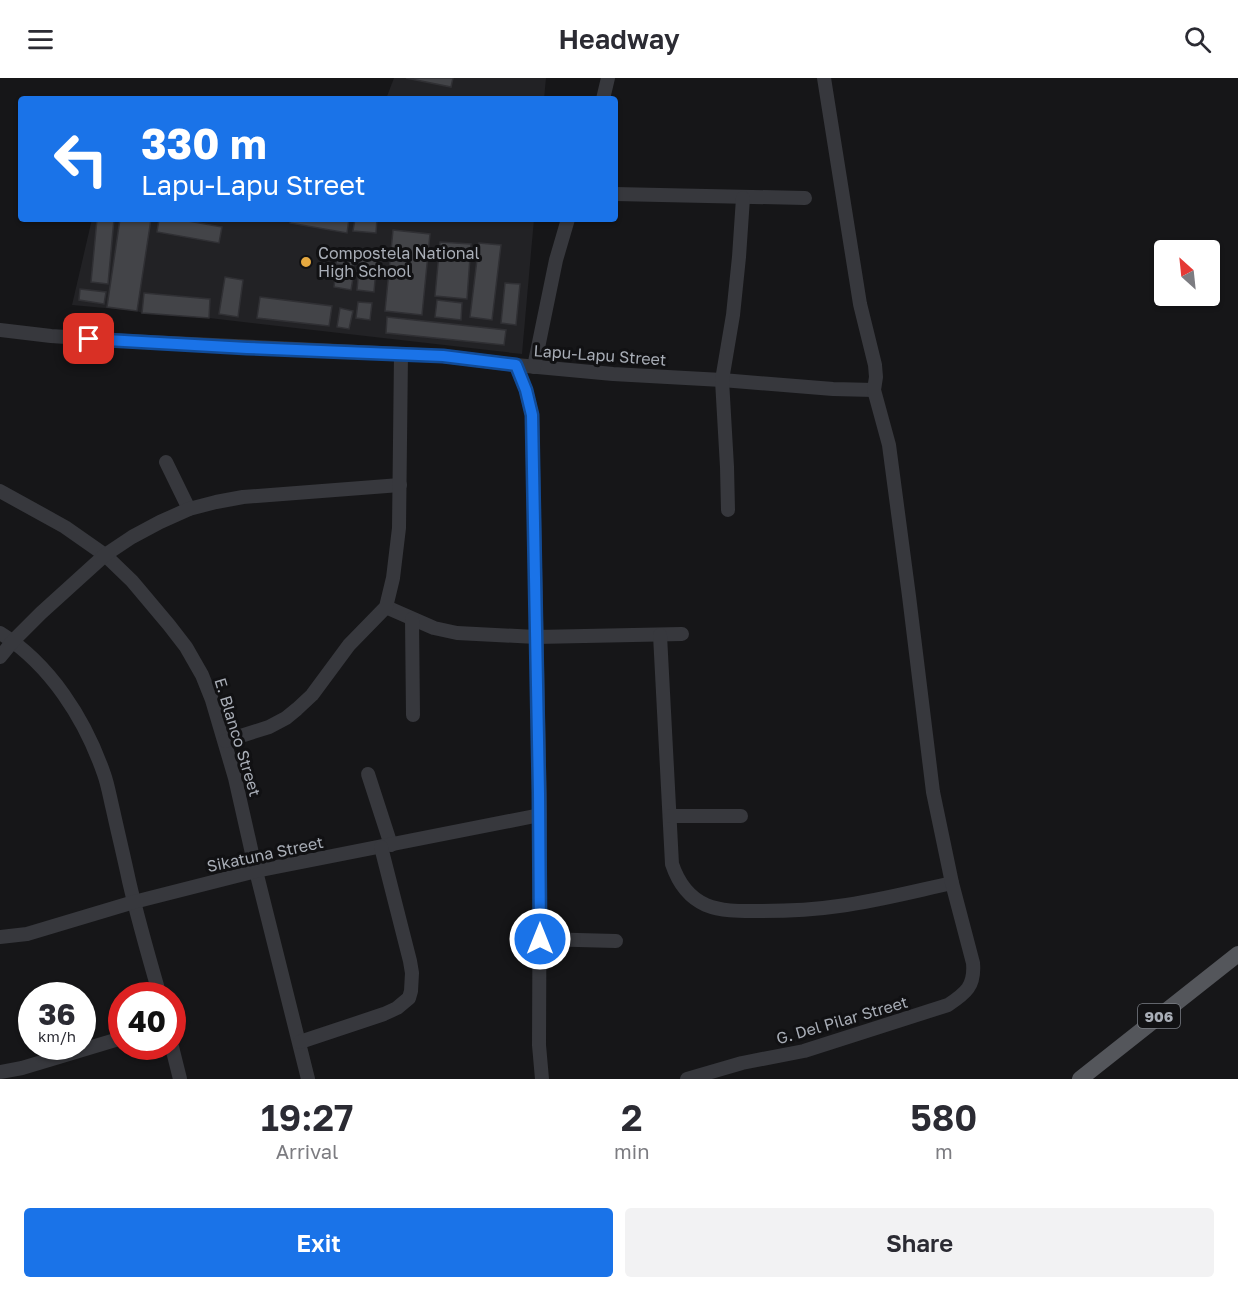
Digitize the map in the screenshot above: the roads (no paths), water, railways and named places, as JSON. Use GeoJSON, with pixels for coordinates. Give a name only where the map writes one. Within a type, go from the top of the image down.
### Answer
{"type":"FeatureCollection","features":[{"type":"Feature","properties":{"kind":"main road","name":"906"},"geometry":{"type":"LineString","coordinates":[[1080,1079],[1238,954]]}},
{"type":"Feature","properties":{"kind":"street"},"geometry":{"type":"LineString","coordinates":[[604,96],[608,78]]}},
{"type":"Feature","properties":{"kind":"street"},"geometry":{"type":"LineString","coordinates":[[660,635],[672,864],[682,887],[696,899],[714,907],[741,911],[789,910],[839,906],[952,883],[933,792],[889,446],[874,390],[875,364],[860,304],[824,78]]}},
{"type":"Feature","properties":{"kind":"street"},"geometry":{"type":"LineString","coordinates":[[618,194],[805,198]]}},
{"type":"Feature","properties":{"kind":"street"},"geometry":{"type":"LineString","coordinates":[[728,510],[722,380],[733,315],[742,198]]}},
{"type":"Feature","properties":{"kind":"street"},"geometry":{"type":"LineString","coordinates":[[534,367],[556,260],[567,222]]}},
{"type":"Feature","properties":{"kind":"street","name":"Lapu-Lapu Street"},"geometry":{"type":"LineString","coordinates":[[0,330],[127,341],[463,358],[625,375],[874,390]]}},
{"type":"Feature","properties":{"kind":"street"},"geometry":{"type":"LineString","coordinates":[[225,741],[269,727],[297,709],[312,695],[349,645],[386,607],[397,554],[399,528],[401,354]]}},
{"type":"Feature","properties":{"kind":"street"},"geometry":{"type":"LineString","coordinates":[[516,365],[526,390],[532,415],[540,815],[539,1045],[542,1079]]}},
{"type":"Feature","properties":{"kind":"street"},"geometry":{"type":"LineString","coordinates":[[166,462],[189,509]]}},
{"type":"Feature","properties":{"kind":"street"},"geometry":{"type":"LineString","coordinates":[[0,657],[13,641],[71,584],[105,555],[132,537],[189,509],[243,497],[400,485]]}},
{"type":"Feature","properties":{"kind":"street","name":"E. Blanco Street"},"geometry":{"type":"LineString","coordinates":[[0,491],[65,527],[105,555],[132,581],[186,646],[202,675],[212,700],[235,778],[308,1079]]}},
{"type":"Feature","properties":{"kind":"street"},"geometry":{"type":"LineString","coordinates":[[386,607],[434,628],[457,633],[536,637],[682,634]]}},
{"type":"Feature","properties":{"kind":"street"},"geometry":{"type":"LineString","coordinates":[[412,619],[413,715]]}},
{"type":"Feature","properties":{"kind":"street"},"geometry":{"type":"LineString","coordinates":[[0,633],[13,641],[65,695],[96,753],[105,777],[134,902],[156,982]]}},
{"type":"Feature","properties":{"kind":"street"},"geometry":{"type":"LineString","coordinates":[[300,1042],[384,1014],[397,1008],[409,998],[411,991],[410,961],[368,774]]}},
{"type":"Feature","properties":{"kind":"street","name":"Sikatuna Street"},"geometry":{"type":"LineString","coordinates":[[0,937],[27,934],[134,902],[256,872],[540,815]]}},
{"type":"Feature","properties":{"kind":"street"},"geometry":{"type":"LineString","coordinates":[[670,816],[741,816]]}},
{"type":"Feature","properties":{"kind":"street","name":"G. Del Pilar Street"},"geometry":{"type":"LineString","coordinates":[[687,1079],[804,1051],[948,1005],[966,991],[972,983],[974,973],[952,883]]}},
{"type":"Feature","properties":{"kind":"street"},"geometry":{"type":"LineString","coordinates":[[540,939],[616,941]]}},
{"type":"Feature","properties":{"kind":"street"},"geometry":{"type":"LineString","coordinates":[[0,1072],[24,1073],[108,1043]]}},
{"type":"Feature","properties":{"kind":"street"},"geometry":{"type":"LineString","coordinates":[[175,1060],[180,1079]]}},
{"type":"Feature","properties":{"kind":"place","name":"Compostela National High School"},"geometry":{"type":"Point","coordinates":[306,262]}}]}
